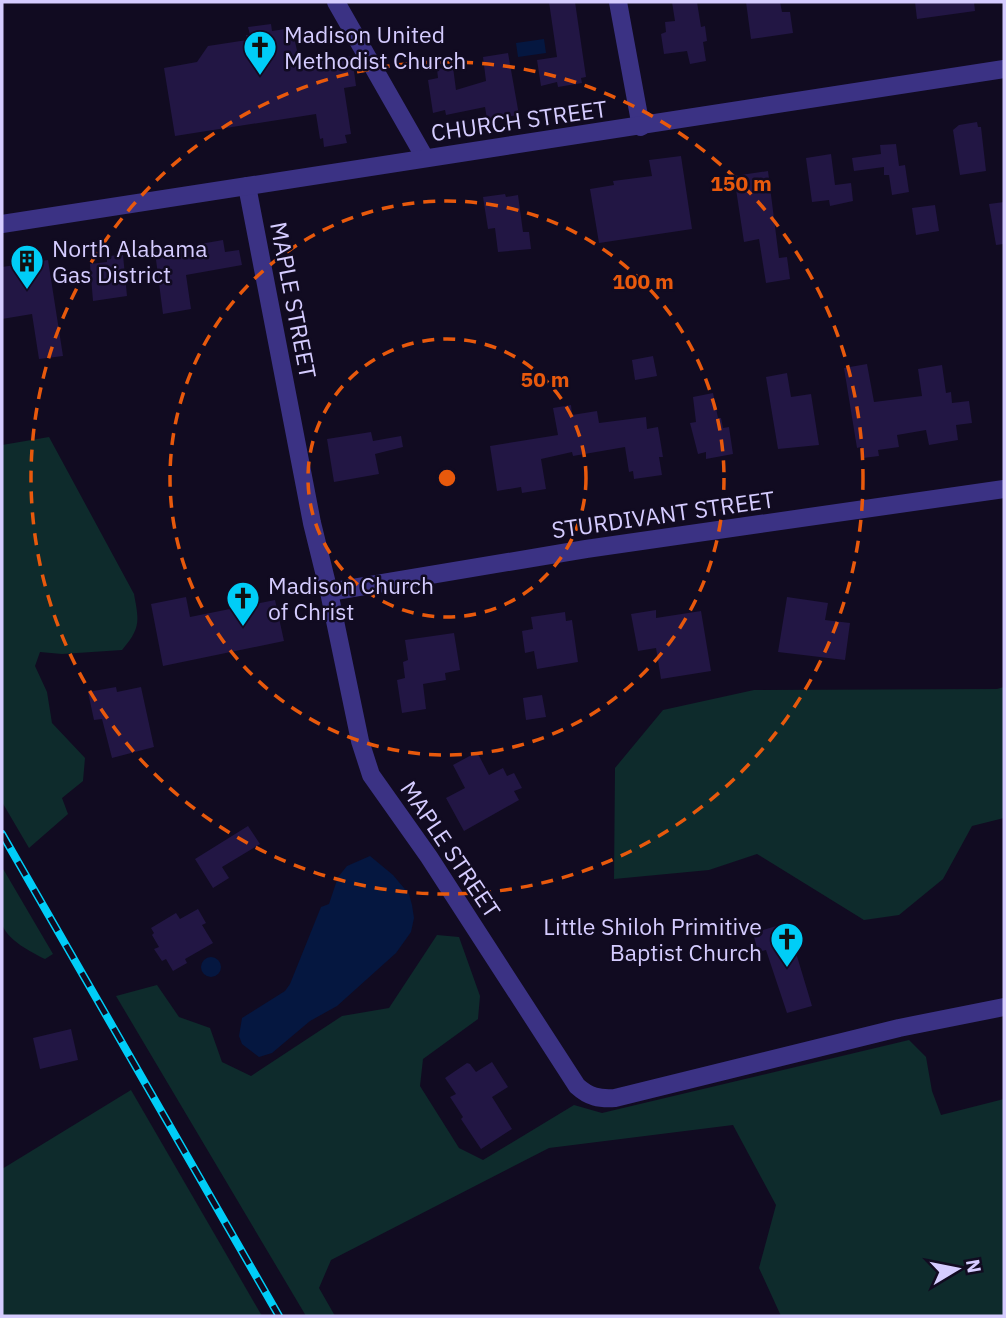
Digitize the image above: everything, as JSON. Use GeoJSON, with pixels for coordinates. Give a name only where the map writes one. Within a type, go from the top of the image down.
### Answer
{"type":"FeatureCollection","features":[{"type":"Feature","properties":{"kind":"street"},"geometry":{"type":"LineString","coordinates":[[336,2],[425,158]]}},
{"type":"Feature","properties":{"kind":"street"},"geometry":{"type":"LineString","coordinates":[[618,2],[641,127]]}},
{"type":"Feature","properties":{"kind":"street","name":"CHURCH STREET"},"geometry":{"type":"LineString","coordinates":[[2,225],[1004,69]]}},
{"type":"Feature","properties":{"kind":"street","name":"MAPLE STREET"},"geometry":{"type":"LineString","coordinates":[[247,186],[312,523],[360,741],[371,775],[502,967],[577,1086],[588,1095],[615,1098],[899,1028],[1004,1007]]}},
{"type":"Feature","properties":{"kind":"street","name":"STURDIVANT STREET"},"geometry":{"type":"LineString","coordinates":[[329,592],[597,547],[1004,489]]}},
{"type":"Feature","properties":{"kind":"green space"},"geometry":{"type":"Polygon","coordinates":[[[49,437],[134,594],[137,624],[133,636],[122,650],[62,654],[40,652],[35,666],[47,692],[52,723],[85,758],[83,781],[62,798],[68,814],[29,848],[2,802],[2,445],[49,437]]]}},
{"type":"Feature","properties":{"kind":"green space"},"geometry":{"type":"Polygon","coordinates":[[[1004,687],[1004,818],[972,826],[943,879],[899,915],[864,920],[757,854],[709,870],[614,879],[615,768],[663,710],[754,690],[1004,687]]]}},
{"type":"Feature","properties":{"kind":"green space"},"geometry":{"type":"Polygon","coordinates":[[[2,867],[53,954],[45,959],[20,945],[2,924],[2,867]]]}},
{"type":"Feature","properties":{"kind":"green space"},"geometry":{"type":"Polygon","coordinates":[[[437,935],[459,937],[480,996],[478,1019],[423,1059],[420,1086],[459,1148],[483,1160],[574,1105],[602,1113],[909,1040],[926,1057],[932,1091],[941,1115],[1004,1099],[1004,1316],[781,1316],[759,1268],[776,1205],[733,1125],[549,1148],[331,1260],[319,1288],[335,1316],[306,1316],[116,996],[157,985],[179,1017],[210,1028],[222,1062],[251,1076],[342,1016],[389,1008],[437,935]]]}},
{"type":"Feature","properties":{"kind":"green space"},"geometry":{"type":"Polygon","coordinates":[[[131,1090],[262,1316],[2,1316],[2,1169],[131,1090]]]}},
{"type":"Feature","properties":{"kind":"water"},"geometry":{"type":"Polygon","coordinates":[[[544,39],[546,53],[518,57],[516,43],[544,39]]]}},
{"type":"Feature","properties":{"kind":"water"},"geometry":{"type":"Polygon","coordinates":[[[370,856],[393,875],[409,894],[414,918],[411,932],[396,953],[337,1006],[310,1021],[272,1053],[259,1057],[242,1044],[239,1036],[242,1018],[285,991],[321,907],[329,904],[338,877],[347,866],[370,856]]]}},
{"type":"Feature","properties":{"kind":"water"},"geometry":{"type":"Polygon","coordinates":[[[211,957],[218,960],[221,967],[218,974],[211,977],[204,974],[201,967],[204,960],[211,957]]]}},
{"type":"Feature","properties":{"kind":"building"},"geometry":{"type":"Polygon","coordinates":[[[549,2],[575,2],[586,77],[581,78],[582,83],[558,87],[557,82],[541,86],[537,60],[557,57],[549,2]]]}},
{"type":"Feature","properties":{"kind":"building"},"geometry":{"type":"Polygon","coordinates":[[[672,2],[697,2],[701,27],[705,26],[707,41],[703,42],[706,61],[690,64],[687,51],[664,54],[661,34],[666,32],[665,22],[675,21],[672,2]]]}},
{"type":"Feature","properties":{"kind":"building"},"geometry":{"type":"Polygon","coordinates":[[[746,2],[780,2],[782,12],[790,12],[793,33],[751,39],[746,2]]]}},
{"type":"Feature","properties":{"kind":"building"},"geometry":{"type":"Polygon","coordinates":[[[915,2],[974,2],[975,11],[917,19],[915,2]]]}},
{"type":"Feature","properties":{"kind":"building","name":"Madison United Methodist Church"},"geometry":{"type":"Polygon","coordinates":[[[271,24],[272,31],[292,28],[300,64],[352,56],[356,86],[344,88],[351,134],[345,135],[347,143],[324,147],[316,114],[175,136],[164,68],[197,62],[208,46],[247,40],[246,35],[250,35],[248,27],[271,24]]]}},
{"type":"Feature","properties":{"kind":"building"},"geometry":{"type":"Polygon","coordinates":[[[508,53],[519,115],[487,119],[485,107],[446,115],[445,110],[433,113],[428,80],[438,78],[437,69],[453,67],[456,90],[486,81],[483,57],[508,53]]]}},
{"type":"Feature","properties":{"kind":"building"},"geometry":{"type":"Polygon","coordinates":[[[977,122],[978,127],[981,127],[986,171],[960,175],[953,130],[959,125],[977,122]]]}},
{"type":"Feature","properties":{"kind":"building"},"geometry":{"type":"Polygon","coordinates":[[[896,144],[899,166],[905,165],[909,192],[892,195],[889,175],[884,175],[884,167],[854,171],[852,158],[881,154],[880,145],[896,144]]]}},
{"type":"Feature","properties":{"kind":"building"},"geometry":{"type":"Polygon","coordinates":[[[831,154],[835,185],[851,183],[853,201],[830,206],[829,200],[812,202],[806,158],[831,154]]]}},
{"type":"Feature","properties":{"kind":"building"},"geometry":{"type":"Polygon","coordinates":[[[681,156],[692,229],[599,243],[590,189],[614,185],[613,181],[652,176],[649,160],[681,156]]]}},
{"type":"Feature","properties":{"kind":"building"},"geometry":{"type":"Polygon","coordinates":[[[768,171],[779,258],[787,257],[790,279],[766,283],[759,239],[744,242],[734,176],[768,171]]]}},
{"type":"Feature","properties":{"kind":"building"},"geometry":{"type":"Polygon","coordinates":[[[505,194],[506,197],[518,195],[523,232],[529,232],[531,249],[498,252],[495,228],[488,229],[483,197],[505,194]]]}},
{"type":"Feature","properties":{"kind":"building"},"geometry":{"type":"Polygon","coordinates":[[[1004,202],[1004,244],[996,245],[989,204],[1004,202]]]}},
{"type":"Feature","properties":{"kind":"building"},"geometry":{"type":"Polygon","coordinates":[[[935,205],[939,231],[916,235],[912,208],[935,205]]]}},
{"type":"Feature","properties":{"kind":"building"},"geometry":{"type":"Polygon","coordinates":[[[223,240],[225,252],[239,250],[242,265],[186,275],[191,309],[163,314],[155,252],[223,240]]]}},
{"type":"Feature","properties":{"kind":"building"},"geometry":{"type":"Polygon","coordinates":[[[123,255],[127,296],[93,301],[90,264],[107,262],[107,256],[123,255]]]}},
{"type":"Feature","properties":{"kind":"building","name":"North Alabama Gas District"},"geometry":{"type":"Polygon","coordinates":[[[48,260],[63,356],[39,359],[32,314],[2,319],[2,267],[48,260]]]}},
{"type":"Feature","properties":{"kind":"building"},"geometry":{"type":"Polygon","coordinates":[[[653,356],[657,376],[635,380],[632,360],[653,356]]]}},
{"type":"Feature","properties":{"kind":"building"},"geometry":{"type":"Polygon","coordinates":[[[867,364],[874,402],[922,396],[918,369],[942,365],[946,393],[951,392],[952,403],[969,401],[972,423],[956,425],[958,440],[929,445],[926,430],[897,435],[899,447],[878,450],[879,456],[863,458],[861,447],[857,448],[844,368],[867,364]]]}},
{"type":"Feature","properties":{"kind":"building"},"geometry":{"type":"Polygon","coordinates":[[[787,373],[791,397],[811,394],[819,445],[778,449],[766,377],[787,373]]]}},
{"type":"Feature","properties":{"kind":"building"},"geometry":{"type":"Polygon","coordinates":[[[713,393],[718,418],[721,418],[723,428],[729,427],[733,454],[706,459],[706,452],[698,454],[690,423],[696,422],[693,397],[713,393]]]}},
{"type":"Feature","properties":{"kind":"building"},"geometry":{"type":"Polygon","coordinates":[[[571,405],[572,415],[597,411],[599,423],[646,417],[647,429],[658,427],[663,457],[659,457],[662,475],[634,479],[633,471],[629,472],[625,447],[573,456],[572,452],[541,459],[546,489],[522,493],[521,487],[497,491],[490,446],[558,435],[553,408],[571,405]]]}},
{"type":"Feature","properties":{"kind":"building"},"geometry":{"type":"Polygon","coordinates":[[[371,432],[373,441],[401,436],[403,447],[375,454],[379,474],[334,482],[327,439],[371,432]]]}},
{"type":"Feature","properties":{"kind":"building","name":"Madison Church of Christ"},"geometry":{"type":"Polygon","coordinates":[[[186,597],[190,617],[275,600],[284,641],[163,666],[151,604],[186,597]]]}},
{"type":"Feature","properties":{"kind":"building"},"geometry":{"type":"Polygon","coordinates":[[[787,597],[828,603],[825,620],[850,623],[845,660],[778,652],[787,597]]]}},
{"type":"Feature","properties":{"kind":"building"},"geometry":{"type":"Polygon","coordinates":[[[656,610],[656,618],[701,611],[711,671],[661,679],[656,648],[638,651],[631,614],[656,610]]]}},
{"type":"Feature","properties":{"kind":"building"},"geometry":{"type":"Polygon","coordinates":[[[565,612],[566,621],[572,620],[578,662],[537,669],[534,651],[525,653],[522,631],[533,629],[531,617],[565,612]]]}},
{"type":"Feature","properties":{"kind":"building"},"geometry":{"type":"Polygon","coordinates":[[[454,633],[460,670],[445,673],[446,680],[423,684],[426,709],[402,713],[397,680],[405,678],[403,662],[408,660],[405,640],[454,633]]]}},
{"type":"Feature","properties":{"kind":"building"},"geometry":{"type":"Polygon","coordinates":[[[116,687],[117,692],[141,687],[154,747],[112,758],[102,719],[94,720],[88,692],[116,687]]]}},
{"type":"Feature","properties":{"kind":"building"},"geometry":{"type":"Polygon","coordinates":[[[542,695],[546,717],[526,720],[523,698],[542,695]]]}},
{"type":"Feature","properties":{"kind":"building"},"geometry":{"type":"Polygon","coordinates":[[[477,752],[489,775],[503,768],[507,776],[514,773],[522,788],[514,791],[519,800],[464,831],[446,798],[465,788],[453,765],[477,752]]]}},
{"type":"Feature","properties":{"kind":"building"},"geometry":{"type":"Polygon","coordinates":[[[248,826],[260,844],[222,867],[229,878],[213,888],[195,859],[248,826]]]}},
{"type":"Feature","properties":{"kind":"building"},"geometry":{"type":"Polygon","coordinates":[[[198,909],[206,923],[202,925],[213,943],[185,959],[187,963],[173,971],[166,959],[162,961],[154,949],[159,947],[151,928],[176,913],[180,919],[198,909]]]}},
{"type":"Feature","properties":{"kind":"building","name":"Little Shiloh Primitive Baptist Church"},"geometry":{"type":"Polygon","coordinates":[[[787,923],[812,1006],[787,1013],[766,950],[758,952],[753,933],[787,923]]]}},
{"type":"Feature","properties":{"kind":"building"},"geometry":{"type":"Polygon","coordinates":[[[71,1029],[78,1060],[40,1069],[33,1038],[71,1029]]]}},
{"type":"Feature","properties":{"kind":"building"},"geometry":{"type":"Polygon","coordinates":[[[492,1062],[508,1087],[492,1097],[512,1129],[481,1149],[461,1119],[463,1117],[450,1097],[456,1094],[445,1078],[467,1063],[476,1072],[492,1062]]]}},
{"type":"Feature","properties":{"kind":"railway"},"geometry":{"type":"LineString","coordinates":[[2,834],[279,1316]]}},
{"type":"Feature","properties":{"kind":"place","name":"Madison United Methodist Church"},"geometry":{"type":"Point","coordinates":[260,77]}},
{"type":"Feature","properties":{"kind":"place","name":"North Alabama Gas District"},"geometry":{"type":"Point","coordinates":[27,291]}},
{"type":"Feature","properties":{"kind":"place","name":"Madison Church of Christ"},"geometry":{"type":"Point","coordinates":[243,628]}},
{"type":"Feature","properties":{"kind":"place","name":"Little Shiloh Primitive Baptist Church"},"geometry":{"type":"Point","coordinates":[787,969]}}]}
